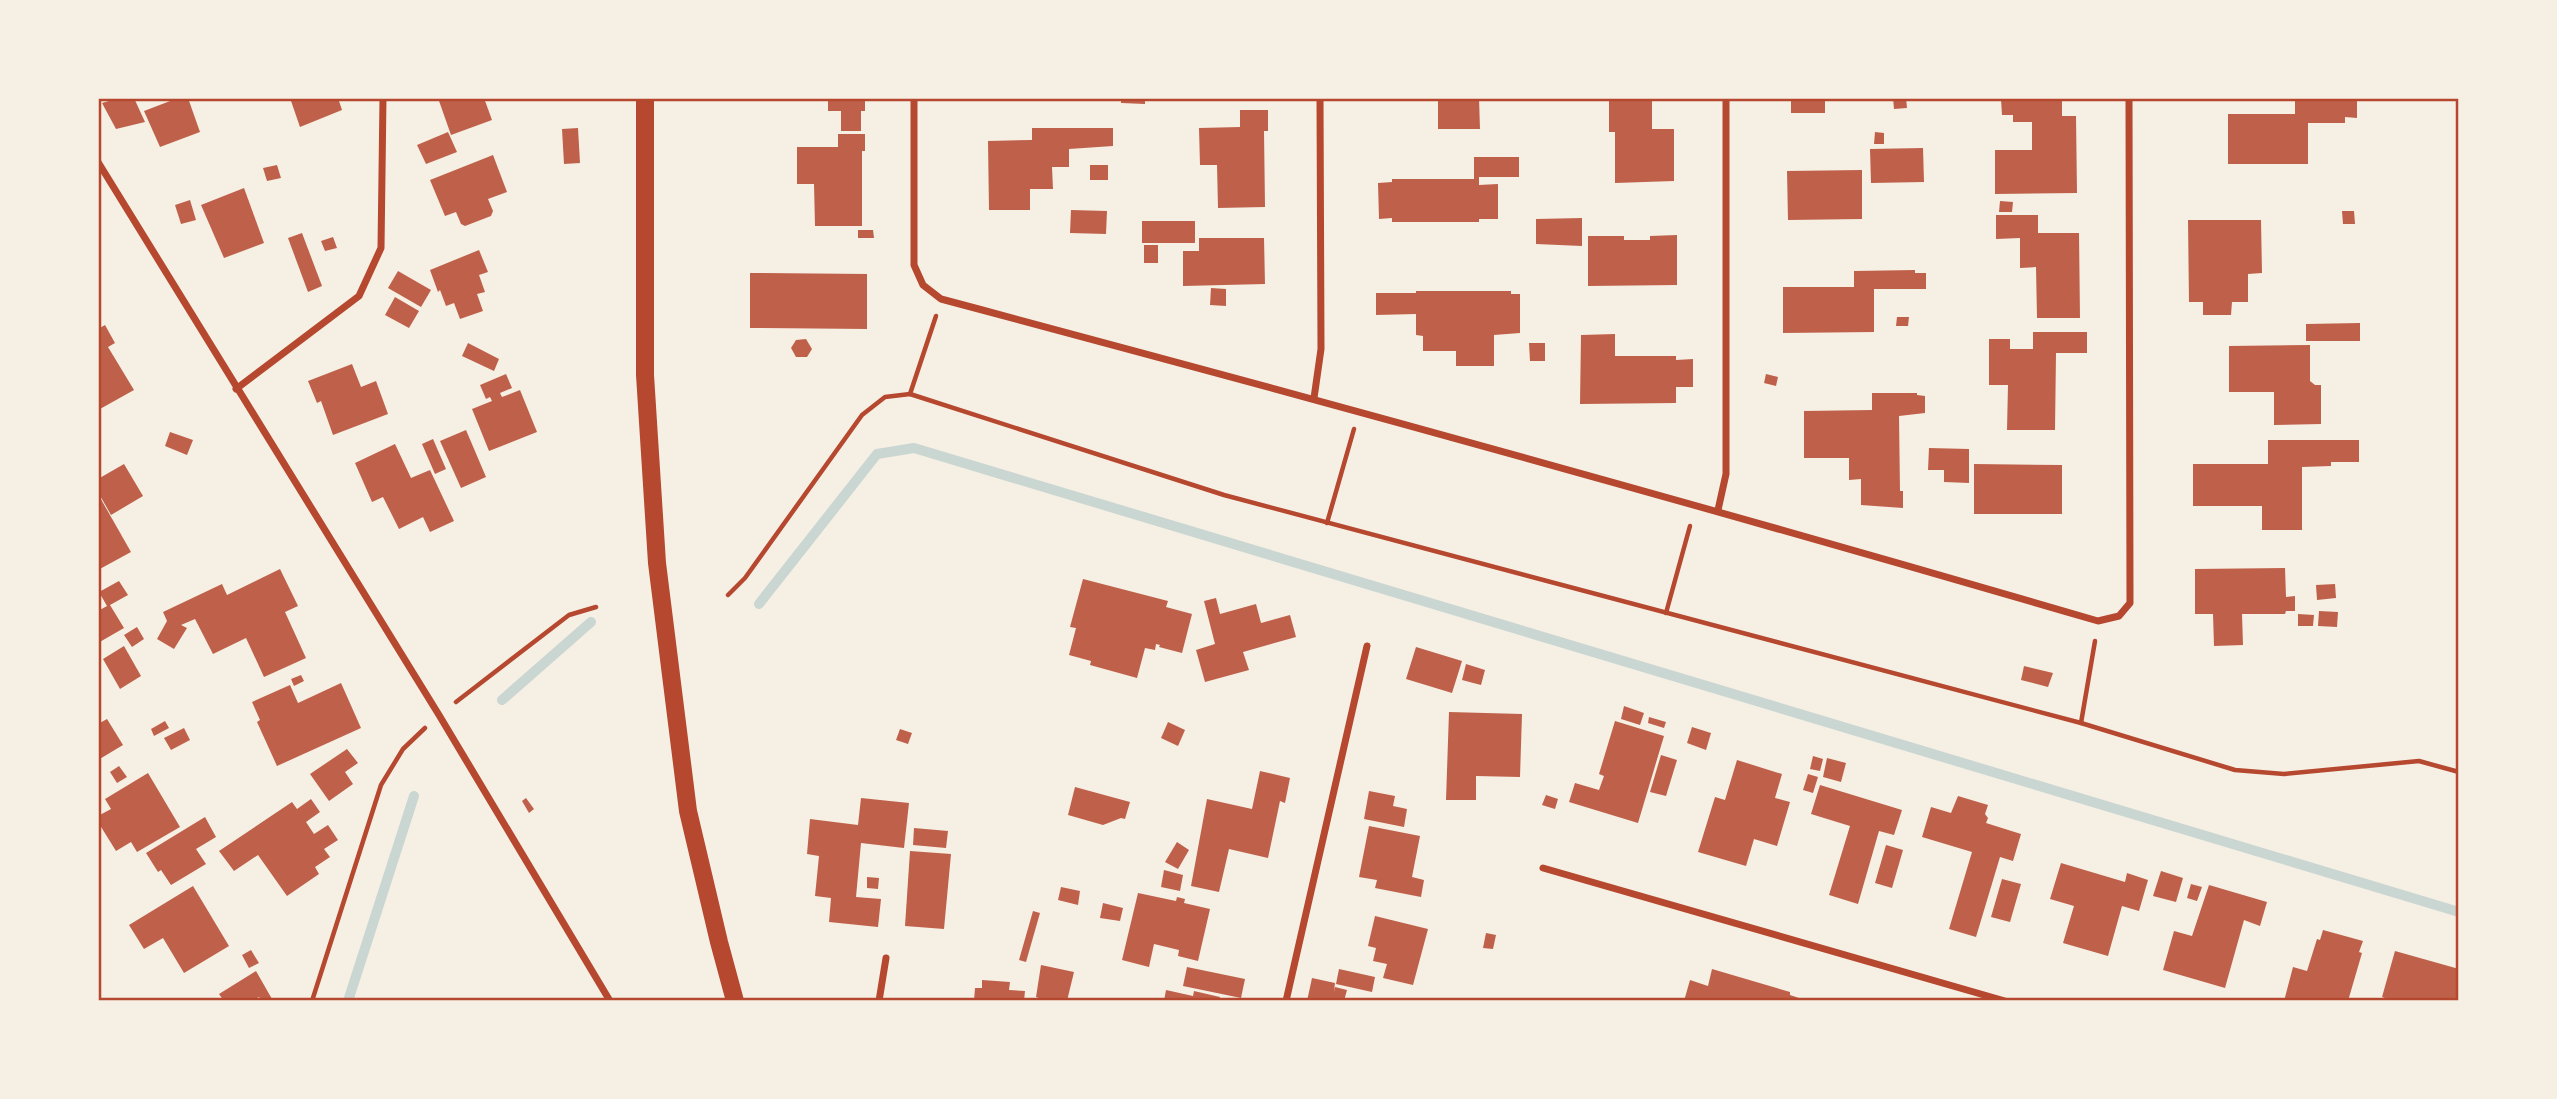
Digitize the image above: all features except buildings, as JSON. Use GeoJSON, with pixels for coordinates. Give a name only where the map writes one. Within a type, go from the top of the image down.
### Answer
{"type":"FeatureCollection","features":[{"type":"Feature","properties":{"kind":"main road"},"geometry":{"type":"LineString","coordinates":[[645,98],[645,375],[657,563],[688,811],[736,1001]]}},
{"type":"Feature","properties":{"kind":"street"},"geometry":{"type":"LineString","coordinates":[[236,388],[359,296],[381,248],[383,98]]}},
{"type":"Feature","properties":{"kind":"street"},"geometry":{"type":"LineString","coordinates":[[914,98],[914,265],[923,285],[941,299],[1314,398],[1718,510],[2098,621],[2119,616],[2130,603],[2129,98]]}},
{"type":"Feature","properties":{"kind":"street"},"geometry":{"type":"LineString","coordinates":[[1314,398],[1321,349],[1320,98]]}},
{"type":"Feature","properties":{"kind":"street"},"geometry":{"type":"LineString","coordinates":[[1718,510],[1726,474],[1726,98]]}},
{"type":"Feature","properties":{"kind":"street"},"geometry":{"type":"LineString","coordinates":[[98,162],[439,715],[610,1001]]}},
{"type":"Feature","properties":{"kind":"street"},"geometry":{"type":"LineString","coordinates":[[1286,1001],[1367,646]]}},
{"type":"Feature","properties":{"kind":"street"},"geometry":{"type":"LineString","coordinates":[[1543,868],[2004,1001]]}},
{"type":"Feature","properties":{"kind":"street"},"geometry":{"type":"LineString","coordinates":[[879,1001],[886,958]]}},
{"type":"Feature","properties":{"kind":"path"},"geometry":{"type":"LineString","coordinates":[[910,394],[941,299]]}},
{"type":"Feature","properties":{"kind":"path"},"geometry":{"type":"LineString","coordinates":[[728,595],[745,578],[862,415],[886,397],[910,394],[1223,495],[2081,723],[2235,769],[2284,774],[2419,761],[2459,772]]}},
{"type":"Feature","properties":{"kind":"path"},"geometry":{"type":"LineString","coordinates":[[1327,523],[1359,411]]}},
{"type":"Feature","properties":{"kind":"path"},"geometry":{"type":"LineString","coordinates":[[1666,613],[1696,504]]}},
{"type":"Feature","properties":{"kind":"path"},"geometry":{"type":"LineString","coordinates":[[312,1001],[381,785],[403,749],[439,715],[569,615],[596,607]]}},
{"type":"Feature","properties":{"kind":"path"},"geometry":{"type":"LineString","coordinates":[[2081,723],[2098,621]]}},
{"type":"Feature","properties":{"kind":"waterway"},"geometry":{"type":"LineString","coordinates":[[759,604],[877,454],[914,448],[2459,912]]}},
{"type":"Feature","properties":{"kind":"waterway"},"geometry":{"type":"LineString","coordinates":[[502,700],[591,622]]}},
{"type":"Feature","properties":{"kind":"waterway"},"geometry":{"type":"LineString","coordinates":[[348,1001],[414,796]]}}]}
